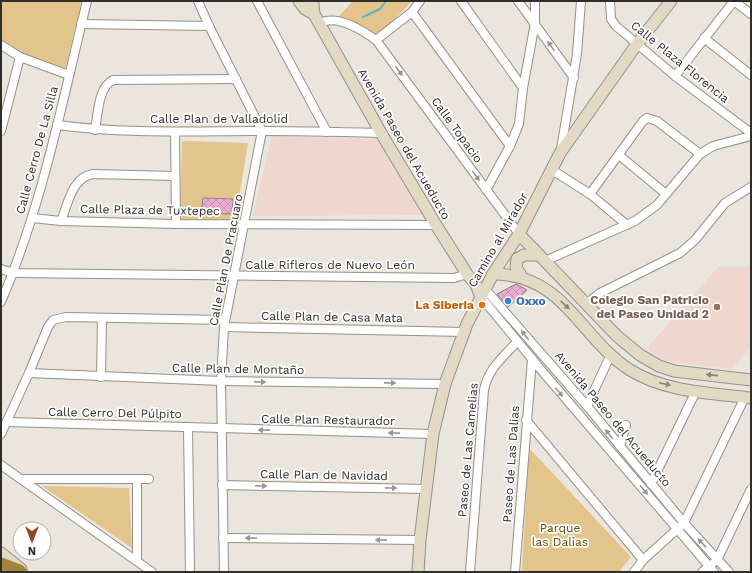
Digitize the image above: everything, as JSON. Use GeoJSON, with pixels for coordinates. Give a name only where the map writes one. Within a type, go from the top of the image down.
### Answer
{"type":"FeatureCollection","features":[{"type":"Feature","properties":{"kind":"highway"},"geometry":{"type":"LineString","coordinates":[[1,565],[19,572]]}},
{"type":"Feature","properties":{"kind":"highway"},"geometry":{"type":"LineString","coordinates":[[1,569],[5,572]]}},
{"type":"Feature","properties":{"kind":"main road","name":"Camino al Mirador"},"geometry":{"type":"LineString","coordinates":[[418,572],[420,540],[433,434],[445,384],[481,291],[519,234],[560,153],[637,44],[671,1]]}},
{"type":"Feature","properties":{"kind":"main road","name":"Avenida Paseo del Acueducto"},"geometry":{"type":"LineString","coordinates":[[310,5],[319,24],[436,225],[467,274],[481,291]]}},
{"type":"Feature","properties":{"kind":"main road"},"geometry":{"type":"LineString","coordinates":[[519,234],[586,304],[626,344],[640,355],[659,366],[685,373],[751,380]]}},
{"type":"Feature","properties":{"kind":"main road"},"geometry":{"type":"LineString","coordinates":[[522,277],[516,267],[517,259],[524,255],[542,258]]}},
{"type":"Feature","properties":{"kind":"main road"},"geometry":{"type":"LineString","coordinates":[[493,274],[522,277],[536,283],[555,295],[611,354],[630,370],[651,381],[696,391],[748,397]]}},
{"type":"Feature","properties":{"kind":"main road"},"geometry":{"type":"LineString","coordinates":[[1,553],[24,572]]}},
{"type":"Feature","properties":{"kind":"street","name":"Calle Cerro De La Silla"},"geometry":{"type":"LineString","coordinates":[[1,302],[13,273],[32,218],[57,125],[87,1]]}},
{"type":"Feature","properties":{"kind":"street"},"geometry":{"type":"LineString","coordinates":[[199,1],[209,26],[262,131]]}},
{"type":"Feature","properties":{"kind":"street"},"geometry":{"type":"LineString","coordinates":[[257,1],[327,132]]}},
{"type":"Feature","properties":{"kind":"street"},"geometry":{"type":"LineString","coordinates":[[319,24],[324,21],[335,20],[364,32],[376,40],[412,12],[420,1]]}},
{"type":"Feature","properties":{"kind":"street"},"geometry":{"type":"LineString","coordinates":[[461,1],[523,88]]}},
{"type":"Feature","properties":{"kind":"street"},"geometry":{"type":"LineString","coordinates":[[518,1],[574,78]]}},
{"type":"Feature","properties":{"kind":"street"},"geometry":{"type":"LineString","coordinates":[[486,190],[510,146],[519,124],[523,88],[535,23],[535,1]]}},
{"type":"Feature","properties":{"kind":"street"},"geometry":{"type":"LineString","coordinates":[[560,153],[574,78],[579,40],[581,1]]}},
{"type":"Feature","properties":{"kind":"street","name":"Calle Plaza Florencia"},"geometry":{"type":"LineString","coordinates":[[610,1],[610,15],[614,24],[675,76],[751,135]]}},
{"type":"Feature","properties":{"kind":"street"},"geometry":{"type":"LineString","coordinates":[[675,76],[734,1],[751,14]]}},
{"type":"Feature","properties":{"kind":"street"},"geometry":{"type":"LineString","coordinates":[[412,12],[510,146]]}},
{"type":"Feature","properties":{"kind":"street"},"geometry":{"type":"LineString","coordinates":[[81,24],[209,26]]}},
{"type":"Feature","properties":{"kind":"street"},"geometry":{"type":"LineString","coordinates":[[704,38],[751,75]]}},
{"type":"Feature","properties":{"kind":"street","name":"Calle Topacio"},"geometry":{"type":"LineString","coordinates":[[376,40],[519,234]]}},
{"type":"Feature","properties":{"kind":"street"},"geometry":{"type":"LineString","coordinates":[[1,45],[20,57],[69,75]]}},
{"type":"Feature","properties":{"kind":"street"},"geometry":{"type":"LineString","coordinates":[[1,131],[3,110],[20,57]]}},
{"type":"Feature","properties":{"kind":"street"},"geometry":{"type":"LineString","coordinates":[[95,130],[104,89],[108,82],[112,80],[236,79]]}},
{"type":"Feature","properties":{"kind":"street"},"geometry":{"type":"LineString","coordinates":[[590,194],[643,121],[650,118],[658,121],[700,154]]}},
{"type":"Feature","properties":{"kind":"street","name":"Calle Plan de Valladolid"},"geometry":{"type":"LineString","coordinates":[[57,125],[95,130],[175,132],[381,132]]}},
{"type":"Feature","properties":{"kind":"street","name":"Calle Plan De Pracuaro"},"geometry":{"type":"LineString","coordinates":[[224,572],[221,382],[224,323],[262,131]]}},
{"type":"Feature","properties":{"kind":"street"},"geometry":{"type":"LineString","coordinates":[[175,132],[176,224]]}},
{"type":"Feature","properties":{"kind":"street"},"geometry":{"type":"LineString","coordinates":[[542,258],[627,225],[646,214],[666,194],[700,154],[713,146],[751,135]]}},
{"type":"Feature","properties":{"kind":"street"},"geometry":{"type":"LineString","coordinates":[[619,155],[666,194]]}},
{"type":"Feature","properties":{"kind":"street"},"geometry":{"type":"LineString","coordinates":[[552,170],[590,194],[627,225]]}},
{"type":"Feature","properties":{"kind":"street"},"geometry":{"type":"LineString","coordinates":[[61,221],[76,184],[83,176],[93,174],[175,176]]}},
{"type":"Feature","properties":{"kind":"street"},"geometry":{"type":"LineString","coordinates":[[586,304],[600,293],[680,253],[695,240],[725,203],[751,188]]}},
{"type":"Feature","properties":{"kind":"street","name":"Calle Plaza de Tuxtepec"},"geometry":{"type":"LineString","coordinates":[[32,218],[61,221],[176,224],[245,223],[436,225]]}},
{"type":"Feature","properties":{"kind":"street","name":"Calle Rifleros de Nuevo León"},"geometry":{"type":"LineString","coordinates":[[1,269],[13,273],[234,276],[454,278],[467,274]]}},
{"type":"Feature","properties":{"kind":"street","name":"Avenida Paseo del Acueducto"},"geometry":{"type":"LineString","coordinates":[[481,291],[517,342],[712,569]]}},
{"type":"Feature","properties":{"kind":"street","name":"Avenida Paseo del Acueducto"},"geometry":{"type":"LineString","coordinates":[[481,291],[501,306],[549,364],[587,406],[684,523],[729,572]]}},
{"type":"Feature","properties":{"kind":"street","name":"Calle Plan de Casa Mata"},"geometry":{"type":"LineString","coordinates":[[29,373],[50,323],[58,318],[464,332]]}},
{"type":"Feature","properties":{"kind":"street"},"geometry":{"type":"LineString","coordinates":[[101,377],[102,319]]}},
{"type":"Feature","properties":{"kind":"street","name":"Paseo de Las Camelias"},"geometry":{"type":"LineString","coordinates":[[470,572],[481,413],[485,384],[491,371],[517,342]]}},
{"type":"Feature","properties":{"kind":"street"},"geometry":{"type":"LineString","coordinates":[[587,406],[611,354]]}},
{"type":"Feature","properties":{"kind":"street","name":"Paseo de Las Dalias"},"geometry":{"type":"LineString","coordinates":[[515,572],[532,359]]}},
{"type":"Feature","properties":{"kind":"street"},"geometry":{"type":"LineString","coordinates":[[542,371],[549,364]]}},
{"type":"Feature","properties":{"kind":"street"},"geometry":{"type":"LineString","coordinates":[[1,434],[29,373]]}},
{"type":"Feature","properties":{"kind":"street","name":"Calle Plan de Montaño"},"geometry":{"type":"LineString","coordinates":[[29,373],[221,382],[445,384]]}},
{"type":"Feature","properties":{"kind":"street"},"geometry":{"type":"LineString","coordinates":[[651,484],[696,391]]}},
{"type":"Feature","properties":{"kind":"street"},"geometry":{"type":"LineString","coordinates":[[634,572],[643,560],[684,523],[748,397]]}},
{"type":"Feature","properties":{"kind":"street"},"geometry":{"type":"LineString","coordinates":[[526,420],[643,560]]}},
{"type":"Feature","properties":{"kind":"street","name":"Calle Cerro Del Púlpito"},"geometry":{"type":"LineString","coordinates":[[7,422],[222,429]]}},
{"type":"Feature","properties":{"kind":"street"},"geometry":{"type":"LineString","coordinates":[[620,446],[626,425]]}},
{"type":"Feature","properties":{"kind":"street"},"geometry":{"type":"LineString","coordinates":[[188,427],[190,572]]}},
{"type":"Feature","properties":{"kind":"street","name":"Calle Plan Restaurador"},"geometry":{"type":"LineString","coordinates":[[222,429],[433,434]]}},
{"type":"Feature","properties":{"kind":"street"},"geometry":{"type":"LineString","coordinates":[[1,465],[152,572]]}},
{"type":"Feature","properties":{"kind":"street"},"geometry":{"type":"LineString","coordinates":[[21,479],[149,479]]}},
{"type":"Feature","properties":{"kind":"street"},"geometry":{"type":"LineString","coordinates":[[137,479],[138,561]]}},
{"type":"Feature","properties":{"kind":"street","name":"Calle Plan de Navidad"},"geometry":{"type":"LineString","coordinates":[[222,485],[426,489]]}},
{"type":"Feature","properties":{"kind":"street"},"geometry":{"type":"LineString","coordinates":[[702,572],[712,569],[751,489]]}},
{"type":"Feature","properties":{"kind":"street"},"geometry":{"type":"LineString","coordinates":[[223,538],[420,540]]}},
{"type":"Feature","properties":{"kind":"shaded area"},"geometry":{"type":"Polygon","coordinates":[[[272,136],[378,139],[423,215],[253,216],[272,136]]]}},
{"type":"Feature","properties":{"kind":"shaded area","name":"Colegio San Patricio del Paseo Unidad 2"},"geometry":{"type":"Polygon","coordinates":[[[751,266],[751,348],[730,369],[667,361],[651,353],[648,347],[718,267],[751,266]]]}},
{"type":"Feature","properties":{"kind":"green space"},"geometry":{"type":"Polygon","coordinates":[[[1,1],[82,1],[66,66],[63,70],[20,55],[1,43],[1,1]]]}},
{"type":"Feature","properties":{"kind":"green space"},"geometry":{"type":"Polygon","coordinates":[[[353,1],[412,1],[374,40],[343,24],[338,17],[353,1]]]}},
{"type":"Feature","properties":{"kind":"green space"},"geometry":{"type":"Polygon","coordinates":[[[182,141],[248,143],[235,222],[180,221],[182,141]]]}},
{"type":"Feature","properties":{"kind":"green space","name":"Parque las Dalias"},"geometry":{"type":"Polygon","coordinates":[[[529,448],[631,557],[619,572],[522,572],[529,448]]]}},
{"type":"Feature","properties":{"kind":"green space"},"geometry":{"type":"Polygon","coordinates":[[[42,486],[129,488],[132,548],[42,486]]]}},
{"type":"Feature","properties":{"kind":"building"},"geometry":{"type":"Polygon","coordinates":[[[203,198],[233,199],[232,214],[201,213],[203,198]]]}},
{"type":"Feature","properties":{"kind":"building","name":"Oxxo"},"geometry":{"type":"Polygon","coordinates":[[[516,284],[527,290],[508,307],[497,294],[516,284]]]}},
{"type":"Feature","properties":{"kind":"waterway"},"geometry":{"type":"LineString","coordinates":[[363,17],[380,9],[386,1]]}},
{"type":"Feature","properties":{"kind":"place","name":"Oxxo"},"geometry":{"type":"Point","coordinates":[508,301]}},
{"type":"Feature","properties":{"kind":"place","name":"La Siberia"},"geometry":{"type":"Point","coordinates":[482,305]}},
{"type":"Feature","properties":{"kind":"place","name":"Colegio San Patricio del Paseo Unidad 2"},"geometry":{"type":"Point","coordinates":[717,307]}}]}
